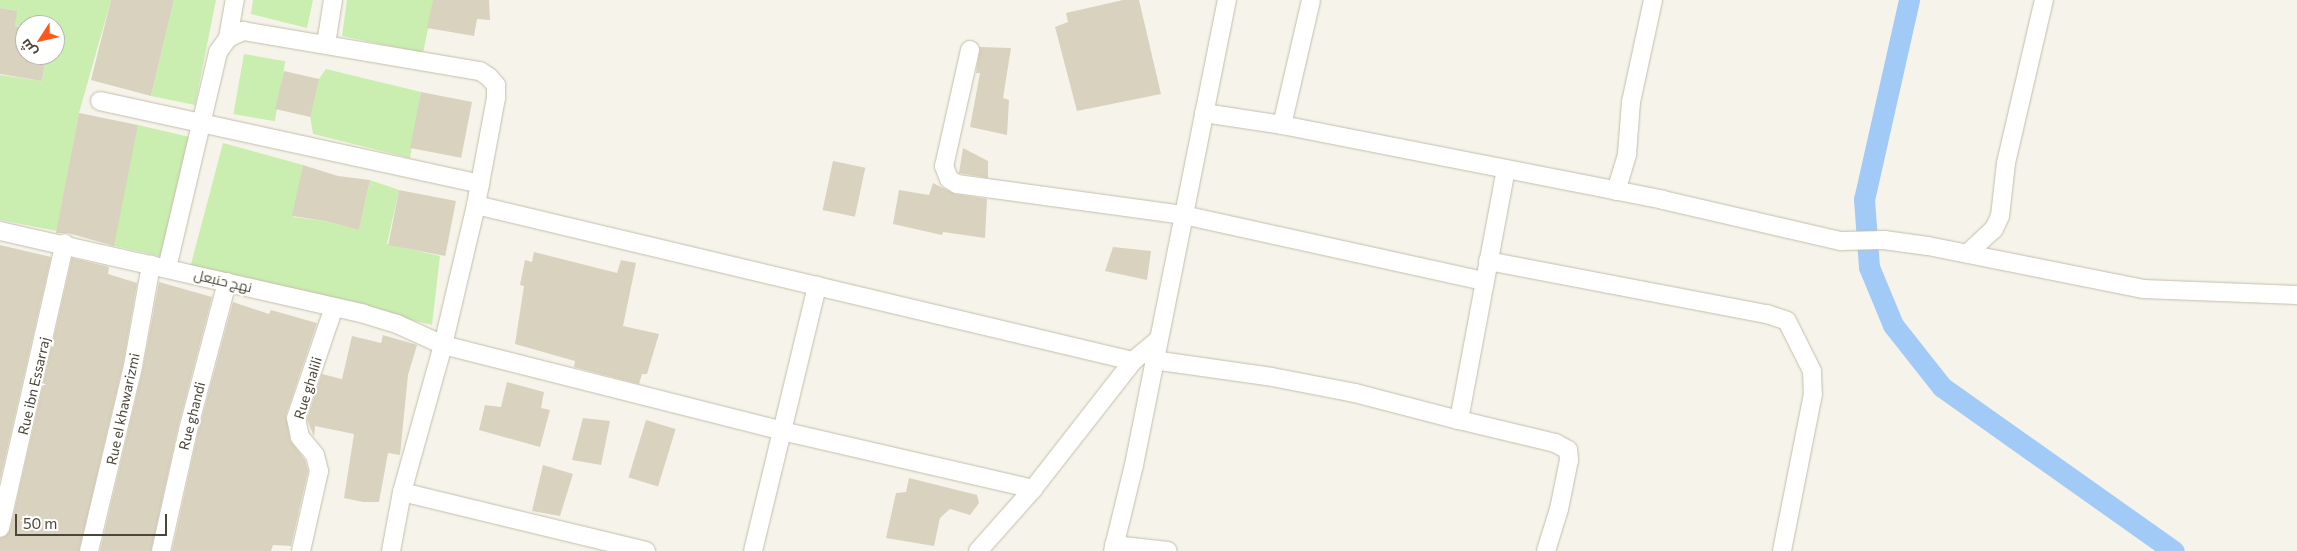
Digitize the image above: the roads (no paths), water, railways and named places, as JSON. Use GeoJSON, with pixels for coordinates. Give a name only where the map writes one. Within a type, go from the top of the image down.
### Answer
{"type":"FeatureCollection","features":[{"type":"Feature","properties":{"kind":"street","name":"Rue el khawarizmi"},"geometry":{"type":"LineString","coordinates":[[89,551],[159,266],[200,125],[218,52],[228,38],[235,0]]}},
{"type":"Feature","properties":{"kind":"street"},"geometry":{"type":"LineString","coordinates":[[326,44],[333,0]]}},
{"type":"Feature","properties":{"kind":"street"},"geometry":{"type":"LineString","coordinates":[[1168,551],[1113,548],[1134,464],[1153,360],[1227,0]]}},
{"type":"Feature","properties":{"kind":"street"},"geometry":{"type":"LineString","coordinates":[[1282,125],[1311,0]]}},
{"type":"Feature","properties":{"kind":"street"},"geometry":{"type":"LineString","coordinates":[[1616,191],[1627,154],[1631,102],[1653,0]]}},
{"type":"Feature","properties":{"kind":"street"},"geometry":{"type":"LineString","coordinates":[[1968,253],[1994,229],[2000,216],[2006,163],[2044,0]]}},
{"type":"Feature","properties":{"kind":"street"},"geometry":{"type":"LineString","coordinates":[[228,38],[244,31],[480,71],[489,76],[496,85],[496,98],[476,205],[443,345],[402,492],[391,551]]}},
{"type":"Feature","properties":{"kind":"street"},"geometry":{"type":"LineString","coordinates":[[970,50],[944,166],[952,182],[1183,215],[1484,281]]}},
{"type":"Feature","properties":{"kind":"street"},"geometry":{"type":"LineString","coordinates":[[100,102],[480,184]]}},
{"type":"Feature","properties":{"kind":"street"},"geometry":{"type":"LineString","coordinates":[[1204,112],[1282,125],[1616,191],[1841,241],[1884,240],[1968,253],[2143,289],[2297,295]]}},
{"type":"Feature","properties":{"kind":"street"},"geometry":{"type":"LineString","coordinates":[[1459,420],[1506,170]]}},
{"type":"Feature","properties":{"kind":"street"},"geometry":{"type":"LineString","coordinates":[[476,205],[542,224],[817,286],[1133,361]]}},
{"type":"Feature","properties":{"kind":"street","name":"نهج حنبعل"},"geometry":{"type":"LineString","coordinates":[[0,231],[65,243],[334,307],[397,324],[443,345],[782,431],[1033,489]]}},
{"type":"Feature","properties":{"kind":"street","name":"Rue ibn Essarraj"},"geometry":{"type":"LineString","coordinates":[[0,528],[65,243]]}},
{"type":"Feature","properties":{"kind":"street"},"geometry":{"type":"LineString","coordinates":[[1488,261],[1767,314],[1787,321],[1812,371],[1813,394],[1782,551]]}},
{"type":"Feature","properties":{"kind":"street","name":"Rue ghandi"},"geometry":{"type":"LineString","coordinates":[[160,551],[188,430],[227,282]]}},
{"type":"Feature","properties":{"kind":"street"},"geometry":{"type":"LineString","coordinates":[[753,551],[817,286]]}},
{"type":"Feature","properties":{"kind":"street","name":"Rue ghalili"},"geometry":{"type":"LineString","coordinates":[[301,551],[319,462],[300,437],[296,418],[334,307]]}},
{"type":"Feature","properties":{"kind":"street"},"geometry":{"type":"LineString","coordinates":[[978,551],[1033,489],[1133,361],[1157,341]]}},
{"type":"Feature","properties":{"kind":"street"},"geometry":{"type":"LineString","coordinates":[[1153,360],[1290,380],[1555,443],[1568,450],[1570,460],[1559,509],[1546,551]]}},
{"type":"Feature","properties":{"kind":"street"},"geometry":{"type":"LineString","coordinates":[[402,492],[646,551]]}},
{"type":"Feature","properties":{"kind":"waterway"},"geometry":{"type":"LineString","coordinates":[[1909,0],[1864,199],[1869,267],[1893,325],[1942,387],[2174,551]]}}]}
